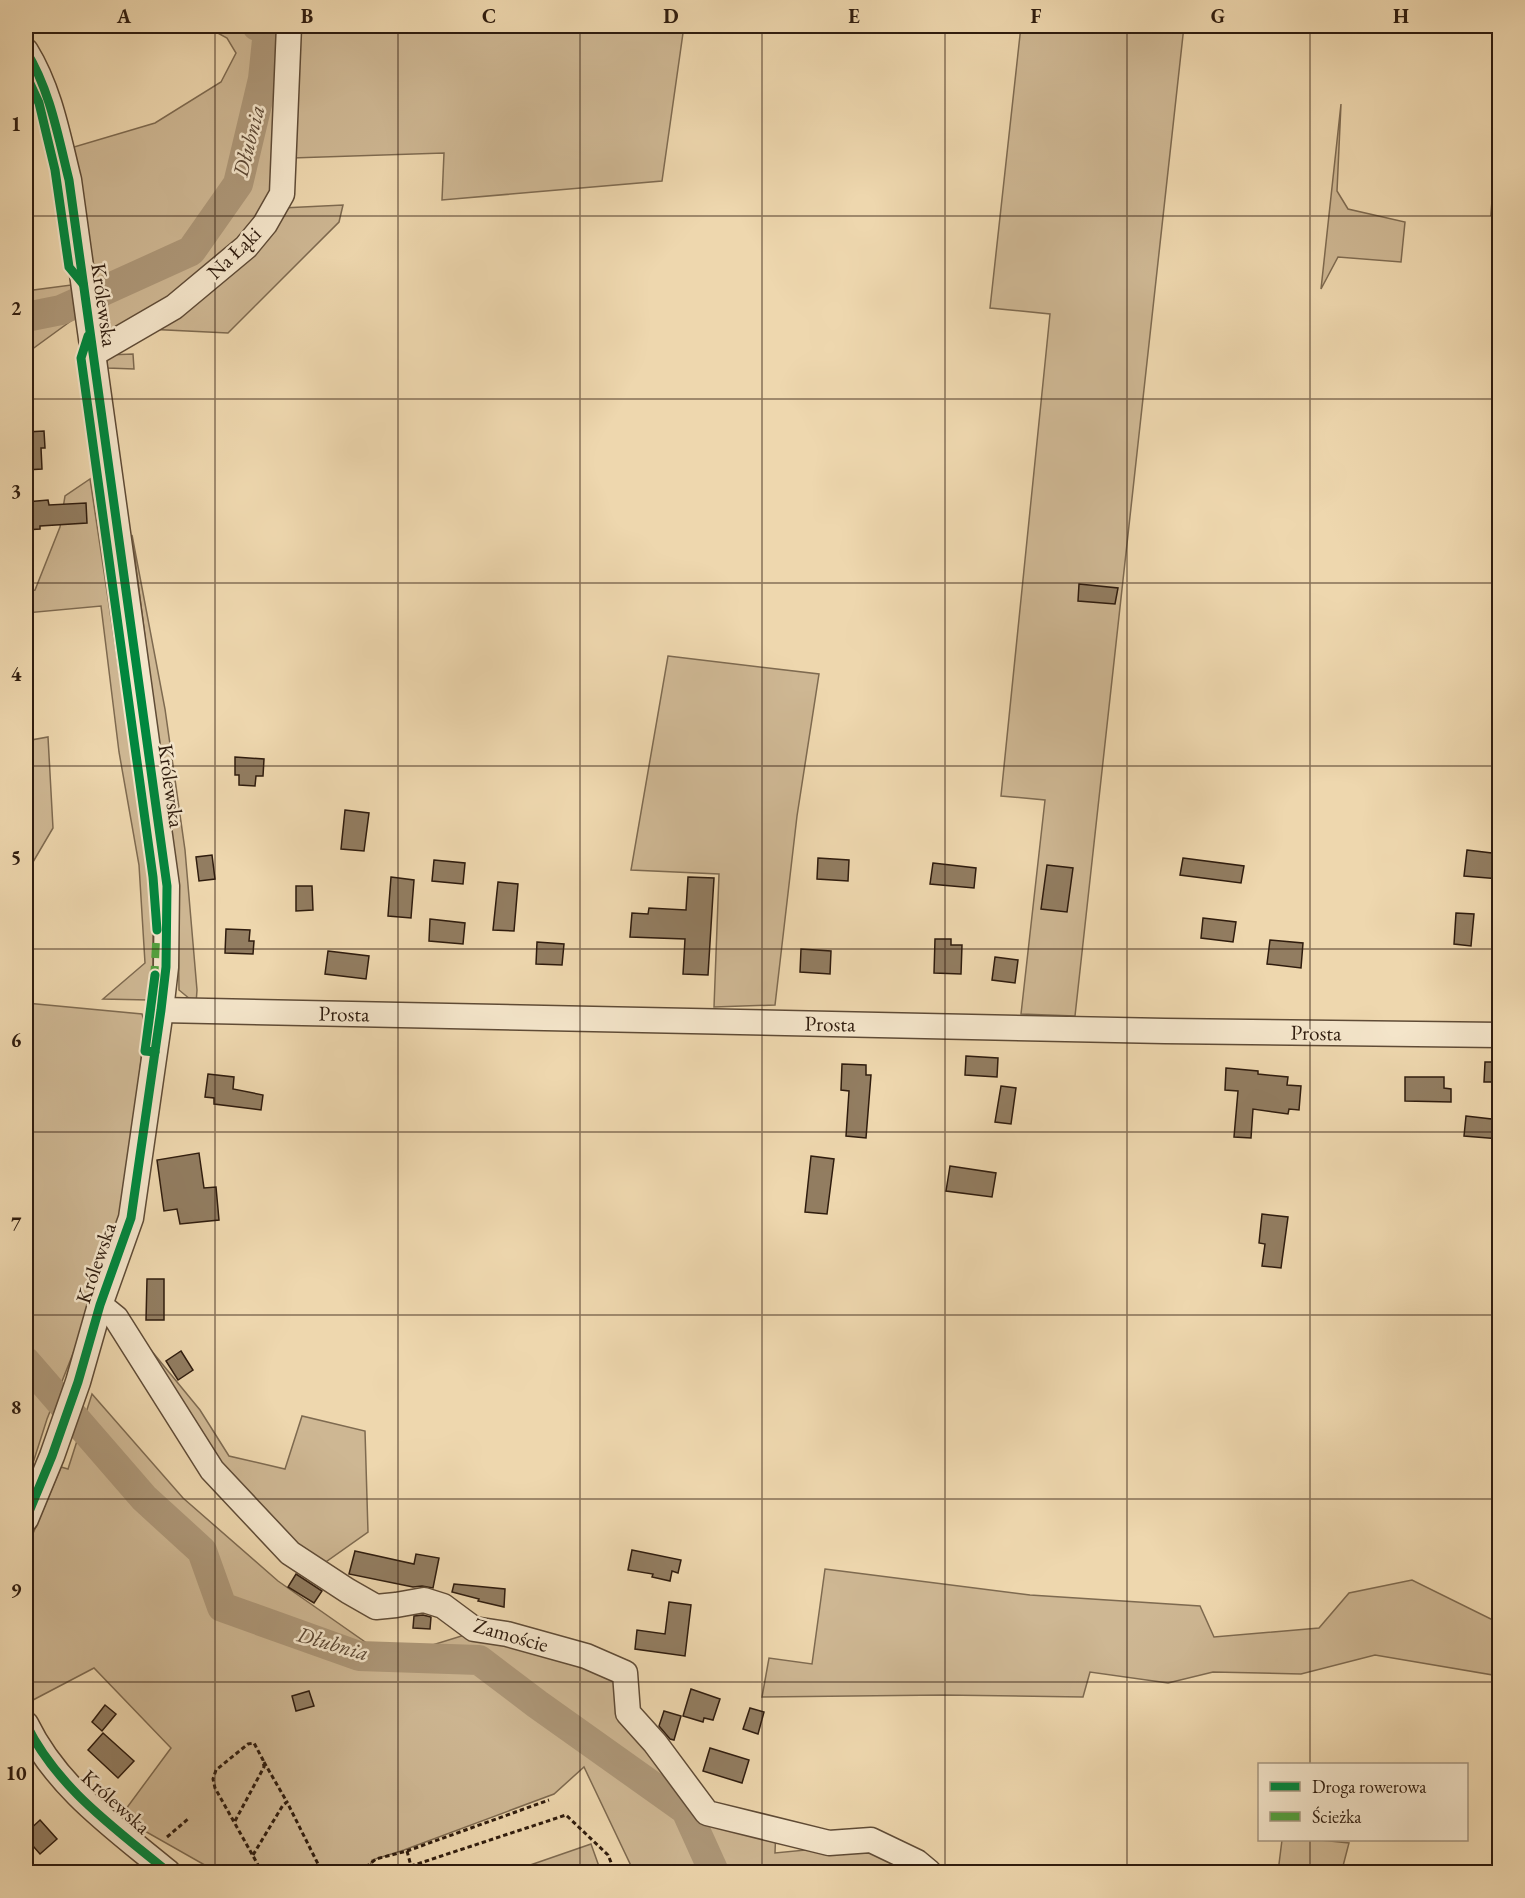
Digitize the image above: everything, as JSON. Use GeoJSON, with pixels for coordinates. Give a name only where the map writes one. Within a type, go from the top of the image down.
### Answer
{"type":"FeatureCollection","features":[{"type":"Feature","properties":{"kind":"street","name":"Na Łąki"},"geometry":{"type":"LineString","coordinates":[[91,344],[174,307],[246,247],[265,224],[282,194],[288,26]]}},
{"type":"Feature","properties":{"kind":"street","name":"Królewska"},"geometry":{"type":"LineString","coordinates":[[26,51],[38,70],[49,102],[66,169],[166,886],[166,967],[131,1218],[100,1305],[78,1382],[52,1456],[26,1519]]}},
{"type":"Feature","properties":{"kind":"street","name":"Prosta"},"geometry":{"type":"LineString","coordinates":[[161,1010],[1165,1031],[1500,1035]]}},
{"type":"Feature","properties":{"kind":"street","name":"Zamoście"},"geometry":{"type":"LineString","coordinates":[[100,1305],[116,1318],[213,1470],[290,1553],[376,1607],[424,1600],[443,1606],[474,1629],[507,1634],[586,1656],[625,1672],[628,1713],[655,1743],[707,1813],[829,1843],[871,1840],[917,1862],[929,1872]]}},
{"type":"Feature","properties":{"kind":"street","name":"Królewska"},"geometry":{"type":"LineString","coordinates":[[26,1724],[37,1747],[83,1803],[168,1872]]}},
{"type":"Feature","properties":{"kind":"path"},"geometry":{"type":"LineString","coordinates":[[262,1872],[215,1788],[213,1779],[216,1770],[248,1744],[254,1743],[322,1872]]}},
{"type":"Feature","properties":{"kind":"path"},"geometry":{"type":"LineString","coordinates":[[235,1821],[264,1767],[263,1760]]}},
{"type":"Feature","properties":{"kind":"path"},"geometry":{"type":"LineString","coordinates":[[360,1872],[376,1859],[407,1851],[549,1800]]}},
{"type":"Feature","properties":{"kind":"path"},"geometry":{"type":"LineString","coordinates":[[253,1855],[286,1802]]}},
{"type":"Feature","properties":{"kind":"path"},"geometry":{"type":"LineString","coordinates":[[407,1851],[411,1866],[566,1815],[608,1855],[615,1872]]}},
{"type":"Feature","properties":{"kind":"path"},"geometry":{"type":"LineString","coordinates":[[167,1836],[188,1819]]}},
{"type":"Feature","properties":{"kind":"shaded area"},"geometry":{"type":"Polygon","coordinates":[[[205,26],[283,26],[272,208],[209,266],[136,320],[104,339],[74,147],[155,123],[221,82],[236,53],[227,38],[205,26]]]}},
{"type":"Feature","properties":{"kind":"shaded area"},"geometry":{"type":"Polygon","coordinates":[[[297,26],[684,26],[662,181],[442,200],[444,153],[292,158],[297,26]]]}},
{"type":"Feature","properties":{"kind":"shaded area"},"geometry":{"type":"Polygon","coordinates":[[[1021,26],[1184,26],[1075,1016],[1021,1014],[1045,800],[1001,796],[1050,314],[990,308],[1021,26]]]}},
{"type":"Feature","properties":{"kind":"shaded area"},"geometry":{"type":"Polygon","coordinates":[[[1499,95],[1499,215],[1491,215],[1499,95]]]}},
{"type":"Feature","properties":{"kind":"shaded area"},"geometry":{"type":"Polygon","coordinates":[[[1341,104],[1337,191],[1348,209],[1405,222],[1401,262],[1338,257],[1321,289],[1341,104]]]}},
{"type":"Feature","properties":{"kind":"shaded area"},"geometry":{"type":"Polygon","coordinates":[[[343,205],[339,222],[228,333],[147,329],[282,208],[343,205]]]}},
{"type":"Feature","properties":{"kind":"shaded area"},"geometry":{"type":"Polygon","coordinates":[[[71,285],[75,318],[31,350],[26,350],[26,291],[71,285]]]}},
{"type":"Feature","properties":{"kind":"shaded area"},"geometry":{"type":"Polygon","coordinates":[[[133,354],[134,369],[107,368],[107,355],[133,354]]]}},
{"type":"Feature","properties":{"kind":"shaded area"},"geometry":{"type":"Polygon","coordinates":[[[90,479],[153,896],[153,964],[149,1000],[103,999],[145,963],[139,865],[119,752],[101,606],[26,613],[26,592],[35,590],[60,527],[65,496],[90,479]]]}},
{"type":"Feature","properties":{"kind":"shaded area"},"geometry":{"type":"Polygon","coordinates":[[[132,535],[165,709],[185,850],[197,990],[196,1004],[179,990],[178,897],[132,535]]]}},
{"type":"Feature","properties":{"kind":"shaded area"},"geometry":{"type":"Polygon","coordinates":[[[668,656],[819,674],[797,816],[775,1005],[714,1007],[719,874],[631,870],[668,656]]]}},
{"type":"Feature","properties":{"kind":"shaded area"},"geometry":{"type":"Polygon","coordinates":[[[48,737],[53,828],[26,874],[26,741],[48,737]]]}},
{"type":"Feature","properties":{"kind":"shaded area"},"geometry":{"type":"Polygon","coordinates":[[[26,1003],[142,1014],[145,1024],[129,1170],[113,1253],[47,1419],[26,1485],[26,1424],[30,1408],[26,1404],[26,1003]]]}},
{"type":"Feature","properties":{"kind":"shaded area"},"geometry":{"type":"Polygon","coordinates":[[[118,1310],[200,1410],[229,1456],[285,1469],[302,1416],[365,1431],[368,1532],[320,1566],[223,1473],[118,1310]]]}},
{"type":"Feature","properties":{"kind":"shaded area"},"geometry":{"type":"Polygon","coordinates":[[[92,1394],[183,1498],[278,1581],[371,1646],[426,1647],[471,1633],[581,1665],[615,1680],[690,1797],[776,1827],[775,1853],[847,1846],[902,1863],[913,1872],[634,1872],[584,1767],[554,1794],[372,1860],[368,1872],[217,1872],[120,1817],[171,1748],[94,1668],[33,1700],[26,1663],[26,1564],[29,1543],[61,1467],[68,1469],[92,1394]]]}},
{"type":"Feature","properties":{"kind":"shaded area"},"geometry":{"type":"Polygon","coordinates":[[[825,1569],[1030,1595],[1200,1606],[1214,1637],[1319,1628],[1349,1593],[1412,1580],[1499,1623],[1499,1676],[1375,1655],[1301,1674],[1213,1672],[1168,1683],[1090,1672],[1083,1697],[943,1695],[762,1697],[769,1658],[812,1664],[825,1569]]]}},
{"type":"Feature","properties":{"kind":"shaded area"},"geometry":{"type":"Polygon","coordinates":[[[1282,1841],[1349,1843],[1343,1866],[1352,1872],[1278,1872],[1282,1841]]]}},
{"type":"Feature","properties":{"kind":"shaded area"},"geometry":{"type":"Polygon","coordinates":[[[591,1844],[601,1872],[510,1872],[591,1844]]]}},
{"type":"Feature","properties":{"kind":"building"},"geometry":{"type":"Polygon","coordinates":[[[44,431],[45,448],[41,448],[42,469],[26,470],[26,432],[44,431]]]}},
{"type":"Feature","properties":{"kind":"building"},"geometry":{"type":"Polygon","coordinates":[[[48,500],[49,505],[86,503],[87,523],[40,526],[40,529],[26,530],[26,502],[48,500]]]}},
{"type":"Feature","properties":{"kind":"building"},"geometry":{"type":"Polygon","coordinates":[[[1079,584],[1118,588],[1115,604],[1078,601],[1079,584]]]}},
{"type":"Feature","properties":{"kind":"building"},"geometry":{"type":"Polygon","coordinates":[[[235,757],[264,759],[263,776],[256,776],[255,786],[239,785],[239,775],[235,775],[235,757]]]}},
{"type":"Feature","properties":{"kind":"building"},"geometry":{"type":"Polygon","coordinates":[[[345,810],[369,813],[364,851],[341,849],[345,810]]]}},
{"type":"Feature","properties":{"kind":"building"},"geometry":{"type":"Polygon","coordinates":[[[1467,850],[1500,854],[1500,879],[1464,876],[1467,850]]]}},
{"type":"Feature","properties":{"kind":"building"},"geometry":{"type":"Polygon","coordinates":[[[212,855],[215,879],[199,881],[196,857],[212,855]]]}},
{"type":"Feature","properties":{"kind":"building"},"geometry":{"type":"Polygon","coordinates":[[[818,858],[849,860],[848,881],[817,879],[818,858]]]}},
{"type":"Feature","properties":{"kind":"building"},"geometry":{"type":"Polygon","coordinates":[[[1183,858],[1244,866],[1241,883],[1180,875],[1183,858]]]}},
{"type":"Feature","properties":{"kind":"building"},"geometry":{"type":"Polygon","coordinates":[[[434,860],[465,863],[463,884],[432,881],[434,860]]]}},
{"type":"Feature","properties":{"kind":"building"},"geometry":{"type":"Polygon","coordinates":[[[933,863],[976,868],[974,888],[930,884],[933,863]]]}},
{"type":"Feature","properties":{"kind":"building"},"geometry":{"type":"Polygon","coordinates":[[[1047,865],[1073,868],[1067,912],[1041,909],[1047,865]]]}},
{"type":"Feature","properties":{"kind":"building"},"geometry":{"type":"Polygon","coordinates":[[[391,877],[414,880],[411,918],[388,916],[391,877]]]}},
{"type":"Feature","properties":{"kind":"building"},"geometry":{"type":"Polygon","coordinates":[[[688,877],[714,878],[708,975],[683,974],[685,939],[630,937],[632,913],[648,914],[649,908],[686,910],[688,877]]]}},
{"type":"Feature","properties":{"kind":"building"},"geometry":{"type":"Polygon","coordinates":[[[498,882],[518,884],[514,931],[493,930],[498,882]]]}},
{"type":"Feature","properties":{"kind":"building"},"geometry":{"type":"Polygon","coordinates":[[[296,886],[312,886],[313,910],[296,911],[296,886]]]}},
{"type":"Feature","properties":{"kind":"building"},"geometry":{"type":"Polygon","coordinates":[[[1456,913],[1474,914],[1471,946],[1454,944],[1456,913]]]}},
{"type":"Feature","properties":{"kind":"building"},"geometry":{"type":"Polygon","coordinates":[[[1203,918],[1236,922],[1233,942],[1201,938],[1203,918]]]}},
{"type":"Feature","properties":{"kind":"building"},"geometry":{"type":"Polygon","coordinates":[[[430,919],[465,923],[463,944],[429,941],[430,919]]]}},
{"type":"Feature","properties":{"kind":"building"},"geometry":{"type":"Polygon","coordinates":[[[226,929],[250,930],[249,941],[254,941],[253,954],[225,953],[226,929]]]}},
{"type":"Feature","properties":{"kind":"building"},"geometry":{"type":"Polygon","coordinates":[[[935,939],[951,939],[951,945],[962,945],[961,974],[934,973],[935,939]]]}},
{"type":"Feature","properties":{"kind":"building"},"geometry":{"type":"Polygon","coordinates":[[[1270,940],[1303,943],[1301,968],[1267,964],[1270,940]]]}},
{"type":"Feature","properties":{"kind":"building"},"geometry":{"type":"Polygon","coordinates":[[[537,942],[564,944],[562,965],[536,964],[537,942]]]}},
{"type":"Feature","properties":{"kind":"building"},"geometry":{"type":"Polygon","coordinates":[[[801,949],[831,951],[830,974],[800,972],[801,949]]]}},
{"type":"Feature","properties":{"kind":"building"},"geometry":{"type":"Polygon","coordinates":[[[328,951],[369,956],[366,979],[325,974],[328,951]]]}},
{"type":"Feature","properties":{"kind":"building"},"geometry":{"type":"Polygon","coordinates":[[[995,957],[1018,960],[1015,983],[992,980],[995,957]]]}},
{"type":"Feature","properties":{"kind":"building"},"geometry":{"type":"Polygon","coordinates":[[[966,1056],[998,1058],[997,1077],[965,1075],[966,1056]]]}},
{"type":"Feature","properties":{"kind":"building"},"geometry":{"type":"Polygon","coordinates":[[[1485,1062],[1500,1062],[1500,1082],[1484,1082],[1485,1062]]]}},
{"type":"Feature","properties":{"kind":"building"},"geometry":{"type":"Polygon","coordinates":[[[842,1064],[866,1065],[866,1075],[871,1075],[866,1138],[846,1136],[849,1091],[841,1090],[842,1064]]]}},
{"type":"Feature","properties":{"kind":"building"},"geometry":{"type":"Polygon","coordinates":[[[1226,1068],[1288,1077],[1287,1085],[1301,1086],[1299,1110],[1289,1109],[1288,1114],[1253,1109],[1251,1138],[1234,1137],[1238,1091],[1225,1090],[1226,1068]]]}},
{"type":"Feature","properties":{"kind":"building"},"geometry":{"type":"Polygon","coordinates":[[[208,1074],[234,1077],[233,1089],[263,1095],[261,1110],[214,1104],[214,1098],[205,1097],[208,1074]]]}},
{"type":"Feature","properties":{"kind":"building"},"geometry":{"type":"Polygon","coordinates":[[[1405,1077],[1444,1077],[1444,1088],[1451,1089],[1451,1102],[1405,1101],[1405,1077]]]}},
{"type":"Feature","properties":{"kind":"building"},"geometry":{"type":"Polygon","coordinates":[[[1001,1086],[1016,1088],[1011,1124],[995,1122],[1001,1086]]]}},
{"type":"Feature","properties":{"kind":"building"},"geometry":{"type":"Polygon","coordinates":[[[1466,1116],[1500,1120],[1500,1139],[1464,1136],[1466,1116]]]}},
{"type":"Feature","properties":{"kind":"building"},"geometry":{"type":"Polygon","coordinates":[[[199,1153],[204,1188],[216,1187],[219,1220],[180,1224],[177,1209],[164,1211],[157,1160],[199,1153]]]}},
{"type":"Feature","properties":{"kind":"building"},"geometry":{"type":"Polygon","coordinates":[[[811,1156],[834,1159],[827,1214],[805,1212],[811,1156]]]}},
{"type":"Feature","properties":{"kind":"building"},"geometry":{"type":"Polygon","coordinates":[[[950,1166],[996,1173],[992,1197],[946,1191],[950,1166]]]}},
{"type":"Feature","properties":{"kind":"building"},"geometry":{"type":"Polygon","coordinates":[[[1262,1214],[1288,1217],[1281,1268],[1262,1266],[1265,1244],[1259,1243],[1262,1214]]]}},
{"type":"Feature","properties":{"kind":"building"},"geometry":{"type":"Polygon","coordinates":[[[147,1279],[164,1279],[164,1320],[146,1320],[147,1279]]]}},
{"type":"Feature","properties":{"kind":"building"},"geometry":{"type":"Polygon","coordinates":[[[181,1351],[193,1370],[178,1380],[166,1361],[181,1351]]]}},
{"type":"Feature","properties":{"kind":"building"},"geometry":{"type":"Polygon","coordinates":[[[632,1550],[681,1560],[678,1573],[672,1571],[670,1581],[652,1577],[653,1574],[628,1570],[632,1550]]]}},
{"type":"Feature","properties":{"kind":"building"},"geometry":{"type":"Polygon","coordinates":[[[355,1551],[414,1564],[416,1554],[439,1558],[433,1588],[413,1587],[349,1574],[355,1551]]]}},
{"type":"Feature","properties":{"kind":"building"},"geometry":{"type":"Polygon","coordinates":[[[296,1574],[322,1591],[314,1603],[288,1587],[296,1574]]]}},
{"type":"Feature","properties":{"kind":"building"},"geometry":{"type":"Polygon","coordinates":[[[454,1584],[505,1589],[504,1607],[452,1592],[454,1584]]]}},
{"type":"Feature","properties":{"kind":"building"},"geometry":{"type":"Polygon","coordinates":[[[669,1602],[691,1605],[685,1656],[635,1649],[637,1630],[665,1634],[669,1602]]]}},
{"type":"Feature","properties":{"kind":"building"},"geometry":{"type":"Polygon","coordinates":[[[414,1616],[431,1617],[430,1629],[413,1628],[414,1616]]]}},
{"type":"Feature","properties":{"kind":"building"},"geometry":{"type":"Polygon","coordinates":[[[691,1689],[720,1699],[713,1720],[704,1718],[703,1722],[683,1716],[691,1689]]]}},
{"type":"Feature","properties":{"kind":"building"},"geometry":{"type":"Polygon","coordinates":[[[309,1691],[314,1706],[296,1711],[292,1696],[309,1691]]]}},
{"type":"Feature","properties":{"kind":"building"},"geometry":{"type":"Polygon","coordinates":[[[105,1705],[116,1714],[102,1731],[92,1722],[105,1705]]]}},
{"type":"Feature","properties":{"kind":"building"},"geometry":{"type":"Polygon","coordinates":[[[750,1708],[764,1712],[758,1734],[743,1729],[750,1708]]]}},
{"type":"Feature","properties":{"kind":"building"},"geometry":{"type":"Polygon","coordinates":[[[664,1711],[681,1716],[674,1740],[670,1739],[659,1726],[664,1711]]]}},
{"type":"Feature","properties":{"kind":"building"},"geometry":{"type":"Polygon","coordinates":[[[103,1733],[134,1761],[118,1778],[88,1750],[103,1733]]]}},
{"type":"Feature","properties":{"kind":"building"},"geometry":{"type":"Polygon","coordinates":[[[710,1748],[749,1760],[742,1783],[703,1771],[710,1748]]]}},
{"type":"Feature","properties":{"kind":"building"},"geometry":{"type":"Polygon","coordinates":[[[40,1820],[57,1839],[40,1854],[26,1838],[26,1833],[40,1820]]]}},
{"type":"Feature","properties":{"kind":"waterway","name":"Dłubnia"},"geometry":{"type":"LineString","coordinates":[[26,317],[61,310],[191,251],[238,184],[263,79],[268,30],[257,26]]}},
{"type":"Feature","properties":{"kind":"waterway","name":"Dłubnia"},"geometry":{"type":"LineString","coordinates":[[26,1362],[144,1498],[202,1551],[222,1607],[359,1656],[479,1660],[686,1810],[714,1872]]}},
{"type":"Feature","properties":{"kind":"marked path"},"geometry":{"type":"LineString","coordinates":[[154,981],[157,927]]}},
{"type":"Feature","properties":{"kind":"cycle path"},"geometry":{"type":"LineString","coordinates":[[26,51],[47,97],[69,180],[167,886],[166,967],[131,1218],[100,1305],[78,1382],[52,1456],[26,1519]]}},
{"type":"Feature","properties":{"kind":"cycle path"},"geometry":{"type":"LineString","coordinates":[[26,75],[39,103],[55,170],[69,267],[83,284]]}},
{"type":"Feature","properties":{"kind":"cycle path"},"geometry":{"type":"LineString","coordinates":[[88,336],[81,358],[153,877],[157,930]]}},
{"type":"Feature","properties":{"kind":"cycle path"},"geometry":{"type":"LineString","coordinates":[[155,975],[145,1051],[155,1052]]}},
{"type":"Feature","properties":{"kind":"cycle path"},"geometry":{"type":"LineString","coordinates":[[26,1724],[39,1747],[71,1787],[108,1823],[168,1872]]}}]}
